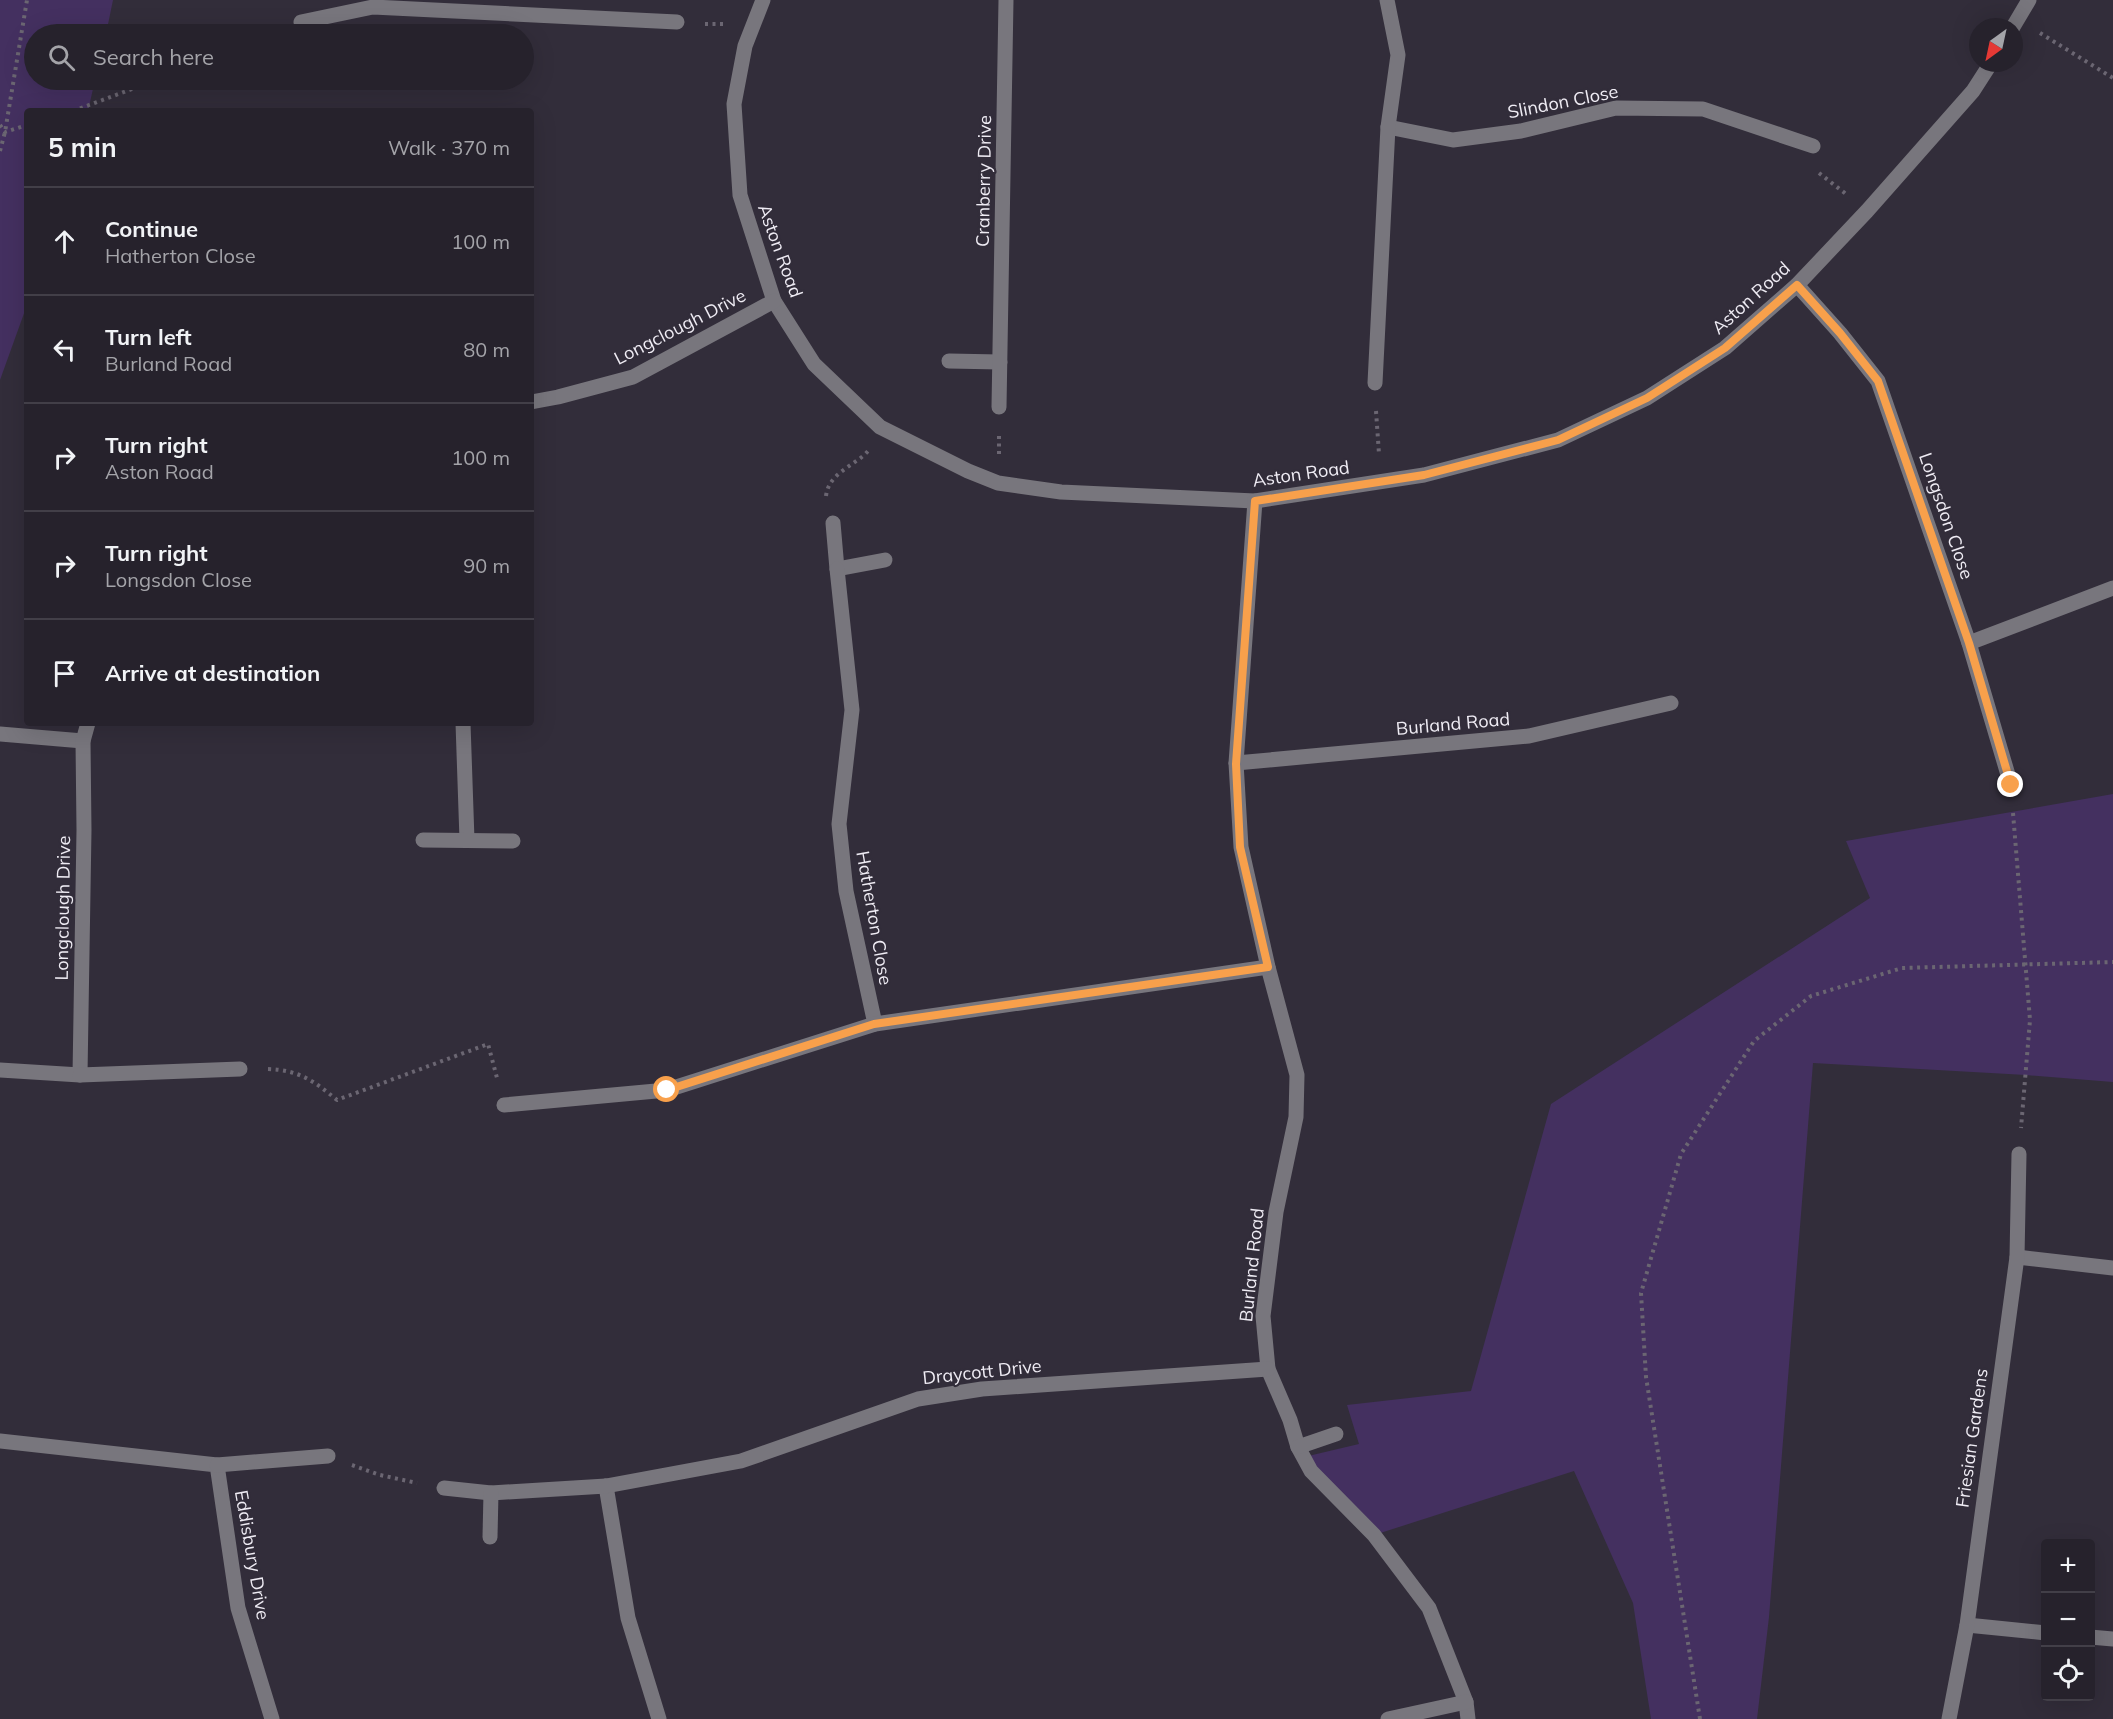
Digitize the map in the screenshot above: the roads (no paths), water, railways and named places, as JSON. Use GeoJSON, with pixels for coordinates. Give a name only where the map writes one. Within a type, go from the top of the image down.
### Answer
{"type":"FeatureCollection","features":[{"type":"Feature","properties":{"kind":"street","name":"Aston Road"},"geometry":{"type":"LineString","coordinates":[[763,0],[745,46],[734,104],[740,195],[774,301],[814,364],[880,426],[968,471],[998,483],[1061,492],[1255,501],[1424,475],[1558,440],[1647,398],[1725,348],[1797,285],[1868,211],[1973,91],[1985,72]]}},
{"type":"Feature","properties":{"kind":"street","name":"Cranberry Drive"},"geometry":{"type":"LineString","coordinates":[[999,407],[1006,0]]}},
{"type":"Feature","properties":{"kind":"street"},"geometry":{"type":"LineString","coordinates":[[1375,383],[1388,127],[1398,55],[1388,0]]}},
{"type":"Feature","properties":{"kind":"street"},"geometry":{"type":"LineString","coordinates":[[2018,18],[2029,0]]}},
{"type":"Feature","properties":{"kind":"street"},"geometry":{"type":"LineString","coordinates":[[301,22],[368,3],[677,22]]}},
{"type":"Feature","properties":{"kind":"street","name":"Slindon Close"},"geometry":{"type":"LineString","coordinates":[[1388,127],[1453,140],[1521,131],[1616,108],[1703,110],[1813,146]]}},
{"type":"Feature","properties":{"kind":"street","name":"Longsdon Close"},"geometry":{"type":"LineString","coordinates":[[1797,285],[1840,333],[1878,381],[1969,643],[2011,785]]}},
{"type":"Feature","properties":{"kind":"street","name":"Longclough Drive"},"geometry":{"type":"LineString","coordinates":[[534,401],[633,377],[774,301]]}},
{"type":"Feature","properties":{"kind":"street"},"geometry":{"type":"LineString","coordinates":[[949,361],[1000,362]]}},
{"type":"Feature","properties":{"kind":"street","name":"Burland Road"},"geometry":{"type":"LineString","coordinates":[[1255,501],[1236,764],[1240,847],[1268,967],[1297,1075],[1296,1117],[1276,1212],[1263,1316],[1268,1369],[1290,1420],[1298,1447],[1311,1471],[1374,1535],[1429,1608],[1466,1702],[1468,1719]]}},
{"type":"Feature","properties":{"kind":"street","name":"Hatherton Close"},"geometry":{"type":"LineString","coordinates":[[832,523],[852,710],[839,824],[846,891],[874,1024]]}},
{"type":"Feature","properties":{"kind":"street"},"geometry":{"type":"LineString","coordinates":[[837,569],[885,560]]}},
{"type":"Feature","properties":{"kind":"street"},"geometry":{"type":"LineString","coordinates":[[1969,643],[2113,588]]}},
{"type":"Feature","properties":{"kind":"street","name":"Burland Road"},"geometry":{"type":"LineString","coordinates":[[1236,764],[1529,736],[1671,704]]}},
{"type":"Feature","properties":{"kind":"street","name":"Longclough Drive"},"geometry":{"type":"LineString","coordinates":[[80,1075],[83,741],[87,726]]}},
{"type":"Feature","properties":{"kind":"street"},"geometry":{"type":"LineString","coordinates":[[463,726],[467,840]]}},
{"type":"Feature","properties":{"kind":"street"},"geometry":{"type":"LineString","coordinates":[[0,734],[83,741]]}},
{"type":"Feature","properties":{"kind":"street"},"geometry":{"type":"LineString","coordinates":[[423,840],[513,841]]}},
{"type":"Feature","properties":{"kind":"street"},"geometry":{"type":"LineString","coordinates":[[504,1105],[667,1090],[874,1024],[1268,967]]}},
{"type":"Feature","properties":{"kind":"street"},"geometry":{"type":"LineString","coordinates":[[0,1070],[80,1075],[240,1068]]}},
{"type":"Feature","properties":{"kind":"street","name":"Friesian Gardens"},"geometry":{"type":"LineString","coordinates":[[1949,1719],[1967,1625],[2017,1257],[2019,1154]]}},
{"type":"Feature","properties":{"kind":"street"},"geometry":{"type":"LineString","coordinates":[[2017,1257],[2113,1268]]}},
{"type":"Feature","properties":{"kind":"street","name":"Draycott Drive"},"geometry":{"type":"LineString","coordinates":[[444,1488],[491,1493],[606,1486],[741,1461],[918,1399],[982,1389],[1268,1369]]}},
{"type":"Feature","properties":{"kind":"street"},"geometry":{"type":"LineString","coordinates":[[1298,1447],[1336,1434]]}},
{"type":"Feature","properties":{"kind":"street","name":"Eddisbury Drive"},"geometry":{"type":"LineString","coordinates":[[0,1441],[217,1465],[328,1456]]}},
{"type":"Feature","properties":{"kind":"street","name":"Eddisbury Drive"},"geometry":{"type":"LineString","coordinates":[[217,1465],[238,1608],[272,1719]]}},
{"type":"Feature","properties":{"kind":"street"},"geometry":{"type":"LineString","coordinates":[[606,1486],[628,1618],[659,1719]]}},
{"type":"Feature","properties":{"kind":"street"},"geometry":{"type":"LineString","coordinates":[[490,1537],[491,1493]]}},
{"type":"Feature","properties":{"kind":"street"},"geometry":{"type":"LineString","coordinates":[[1967,1625],[2041,1632]]}},
{"type":"Feature","properties":{"kind":"street"},"geometry":{"type":"LineString","coordinates":[[2095,1637],[2113,1639]]}},
{"type":"Feature","properties":{"kind":"street"},"geometry":{"type":"LineString","coordinates":[[1388,1719],[1466,1702]]}}]}
